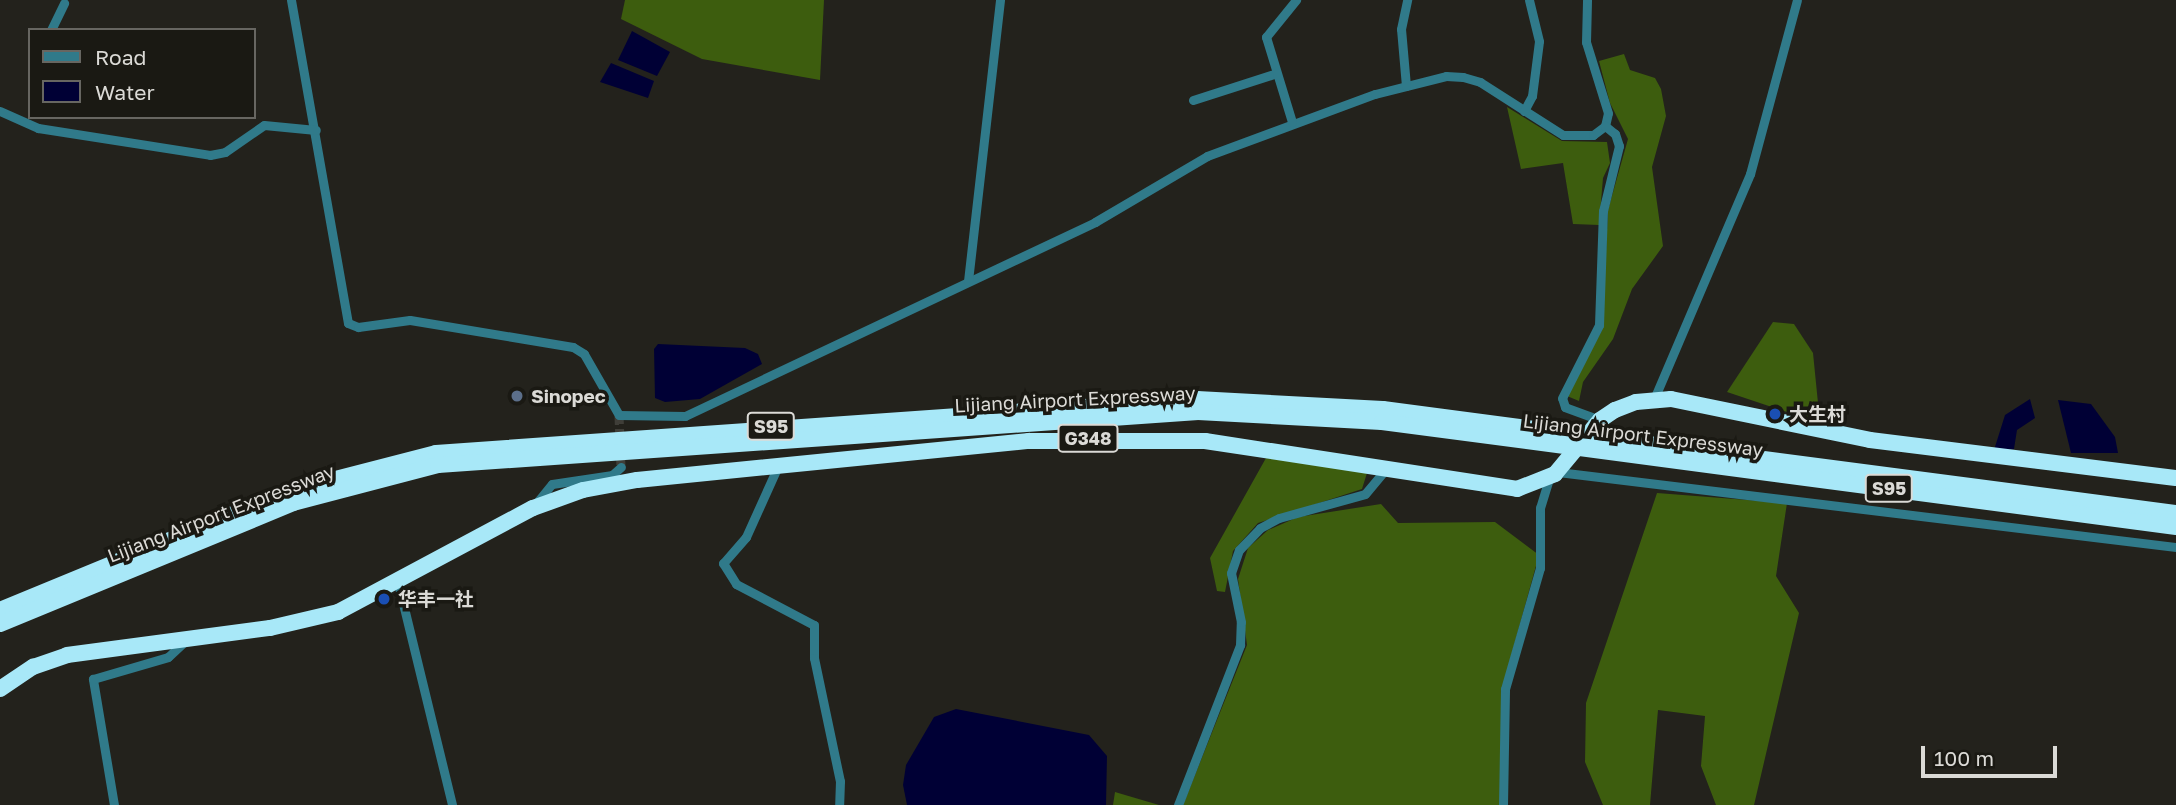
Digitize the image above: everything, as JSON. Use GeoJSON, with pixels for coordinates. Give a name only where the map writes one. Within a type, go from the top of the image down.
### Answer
{"type":"FeatureCollection","features":[{"type":"Feature","properties":{"kind":"highway","name":"Lijiang Airport Expressway"},"geometry":{"type":"LineString","coordinates":[[0,610],[298,488],[389,462],[464,449],[1197,398],[1346,405],[1565,439],[2176,513]]}},
{"type":"Feature","properties":{"kind":"highway"},"geometry":{"type":"LineString","coordinates":[[1553,476],[1600,420],[1625,405],[1654,399],[1683,400],[1897,444],[2176,478]]}},
{"type":"Feature","properties":{"kind":"highway","name":"Lijiang Airport Expressway"},"geometry":{"type":"LineString","coordinates":[[0,624],[293,503],[382,477],[466,461],[1198,412],[1345,417],[1565,439]]}},
{"type":"Feature","properties":{"kind":"highway","name":"G348"},"geometry":{"type":"LineString","coordinates":[[0,689],[33,667],[67,655],[323,617],[398,583],[533,508],[620,482],[1029,442],[1129,438],[1239,444],[1508,490],[1553,476]]}},
{"type":"Feature","properties":{"kind":"highway","name":"Lijiang Airport Expressway"},"geometry":{"type":"LineString","coordinates":[[1604,444],[2176,527]]}},
{"type":"Feature","properties":{"kind":"street"},"geometry":{"type":"LineString","coordinates":[[291,0],[348,323],[355,327],[410,320],[573,347],[584,354],[619,415],[698,412],[1095,222],[1176,171],[1292,122],[1406,86],[1463,77],[1573,138],[1588,137],[1605,126]]}},
{"type":"Feature","properties":{"kind":"street"},"geometry":{"type":"LineString","coordinates":[[968,281],[1000,0]]}},
{"type":"Feature","properties":{"kind":"street"},"geometry":{"type":"LineString","coordinates":[[1292,122],[1274,74],[1266,37],[1296,0]]}},
{"type":"Feature","properties":{"kind":"street"},"geometry":{"type":"LineString","coordinates":[[1406,86],[1401,29],[1407,0]]}},
{"type":"Feature","properties":{"kind":"street"},"geometry":{"type":"LineString","coordinates":[[1524,111],[1532,96],[1539,41],[1529,0]]}},
{"type":"Feature","properties":{"kind":"street"},"geometry":{"type":"LineString","coordinates":[[1587,0],[1586,42],[1607,108],[1605,126]]}},
{"type":"Feature","properties":{"kind":"street"},"geometry":{"type":"LineString","coordinates":[[1654,399],[1750,174],[1797,0]]}},
{"type":"Feature","properties":{"kind":"street"},"geometry":{"type":"LineString","coordinates":[[52,28],[64,3]]}},
{"type":"Feature","properties":{"kind":"street"},"geometry":{"type":"LineString","coordinates":[[1193,100],[1274,74]]}},
{"type":"Feature","properties":{"kind":"street"},"geometry":{"type":"LineString","coordinates":[[0,111],[29,121],[210,155],[225,152],[264,125],[316,130]]}},
{"type":"Feature","properties":{"kind":"street"},"geometry":{"type":"LineString","coordinates":[[1600,420],[1565,407],[1562,398],[1599,325],[1603,211],[1619,146],[1615,134],[1605,126]]}},
{"type":"Feature","properties":{"kind":"street"},"geometry":{"type":"LineString","coordinates":[[778,466],[746,537],[723,563],[736,584],[814,625],[814,658],[837,766],[839,805]]}},
{"type":"Feature","properties":{"kind":"street"},"geometry":{"type":"LineString","coordinates":[[533,508],[552,484],[612,475],[621,467]]}},
{"type":"Feature","properties":{"kind":"street"},"geometry":{"type":"LineString","coordinates":[[1178,805],[1240,645],[1241,622],[1231,572],[1239,550],[1279,518],[1366,494],[1387,468]]}},
{"type":"Feature","properties":{"kind":"street"},"geometry":{"type":"LineString","coordinates":[[1503,805],[1505,690],[1541,568],[1540,508],[1553,476],[2176,547]]}},
{"type":"Feature","properties":{"kind":"street"},"geometry":{"type":"LineString","coordinates":[[398,583],[452,805]]}},
{"type":"Feature","properties":{"kind":"street"},"geometry":{"type":"LineString","coordinates":[[114,805],[93,679],[168,657],[186,639]]}},
{"type":"Feature","properties":{"kind":"green space"},"geometry":{"type":"Polygon","coordinates":[[[625,0],[824,0],[820,80],[702,59],[621,19],[625,0]]]}},
{"type":"Feature","properties":{"kind":"green space"},"geometry":{"type":"Polygon","coordinates":[[[1624,54],[1630,70],[1655,78],[1661,89],[1666,116],[1652,167],[1663,246],[1632,289],[1613,339],[1583,382],[1579,401],[1567,396],[1602,330],[1608,210],[1628,139],[1610,103],[1599,61],[1624,54]]]}},
{"type":"Feature","properties":{"kind":"green space"},"geometry":{"type":"Polygon","coordinates":[[[1507,107],[1562,141],[1607,142],[1610,163],[1603,178],[1599,225],[1573,224],[1563,163],[1521,169],[1507,107]]]}},
{"type":"Feature","properties":{"kind":"green space"},"geometry":{"type":"Polygon","coordinates":[[[1773,322],[1794,324],[1813,353],[1820,423],[1727,392],[1773,322]]]}},
{"type":"Feature","properties":{"kind":"green space"},"geometry":{"type":"Polygon","coordinates":[[[1266,458],[1367,473],[1362,489],[1258,523],[1233,551],[1225,592],[1217,591],[1210,558],[1266,458]]]}},
{"type":"Feature","properties":{"kind":"green space"},"geometry":{"type":"Polygon","coordinates":[[[1657,493],[1787,503],[1776,576],[1799,613],[1754,805],[1716,805],[1701,766],[1705,716],[1658,710],[1650,805],[1603,805],[1585,762],[1586,703],[1657,493]]]}},
{"type":"Feature","properties":{"kind":"green space"},"geometry":{"type":"Polygon","coordinates":[[[1381,504],[1398,523],[1495,522],[1539,555],[1502,689],[1500,805],[1183,805],[1247,645],[1238,579],[1248,548],[1268,530],[1298,517],[1381,504]]]}},
{"type":"Feature","properties":{"kind":"green space"},"geometry":{"type":"Polygon","coordinates":[[[1115,792],[1159,805],[1113,805],[1115,792]]]}},
{"type":"Feature","properties":{"kind":"water"},"geometry":{"type":"Polygon","coordinates":[[[632,31],[670,52],[657,76],[618,60],[632,31]]]}},
{"type":"Feature","properties":{"kind":"water"},"geometry":{"type":"Polygon","coordinates":[[[611,63],[654,81],[648,98],[600,82],[611,63]]]}},
{"type":"Feature","properties":{"kind":"water"},"geometry":{"type":"Polygon","coordinates":[[[658,344],[745,348],[758,354],[762,364],[700,399],[665,402],[655,398],[654,349],[658,344]]]}},
{"type":"Feature","properties":{"kind":"water"},"geometry":{"type":"Polygon","coordinates":[[[2030,399],[2035,418],[2017,430],[2014,449],[1994,450],[2005,415],[2030,399]]]}},
{"type":"Feature","properties":{"kind":"water"},"geometry":{"type":"Polygon","coordinates":[[[2058,400],[2091,404],[2115,437],[2118,453],[2071,453],[2058,400]]]}},
{"type":"Feature","properties":{"kind":"water"},"geometry":{"type":"Polygon","coordinates":[[[956,709],[1089,735],[1107,756],[1106,805],[907,805],[903,785],[906,765],[934,717],[956,709]]]}},
{"type":"Feature","properties":{"kind":"tunnel"},"geometry":{"type":"LineString","coordinates":[[619,415],[621,467]]}},
{"type":"Feature","properties":{"kind":"place","name":"Sinopec"},"geometry":{"type":"Point","coordinates":[517,396]}},
{"type":"Feature","properties":{"kind":"place","name":"大生村"},"geometry":{"type":"Point","coordinates":[1775,414]}},
{"type":"Feature","properties":{"kind":"place","name":"华丰一社"},"geometry":{"type":"Point","coordinates":[384,599]}}]}
